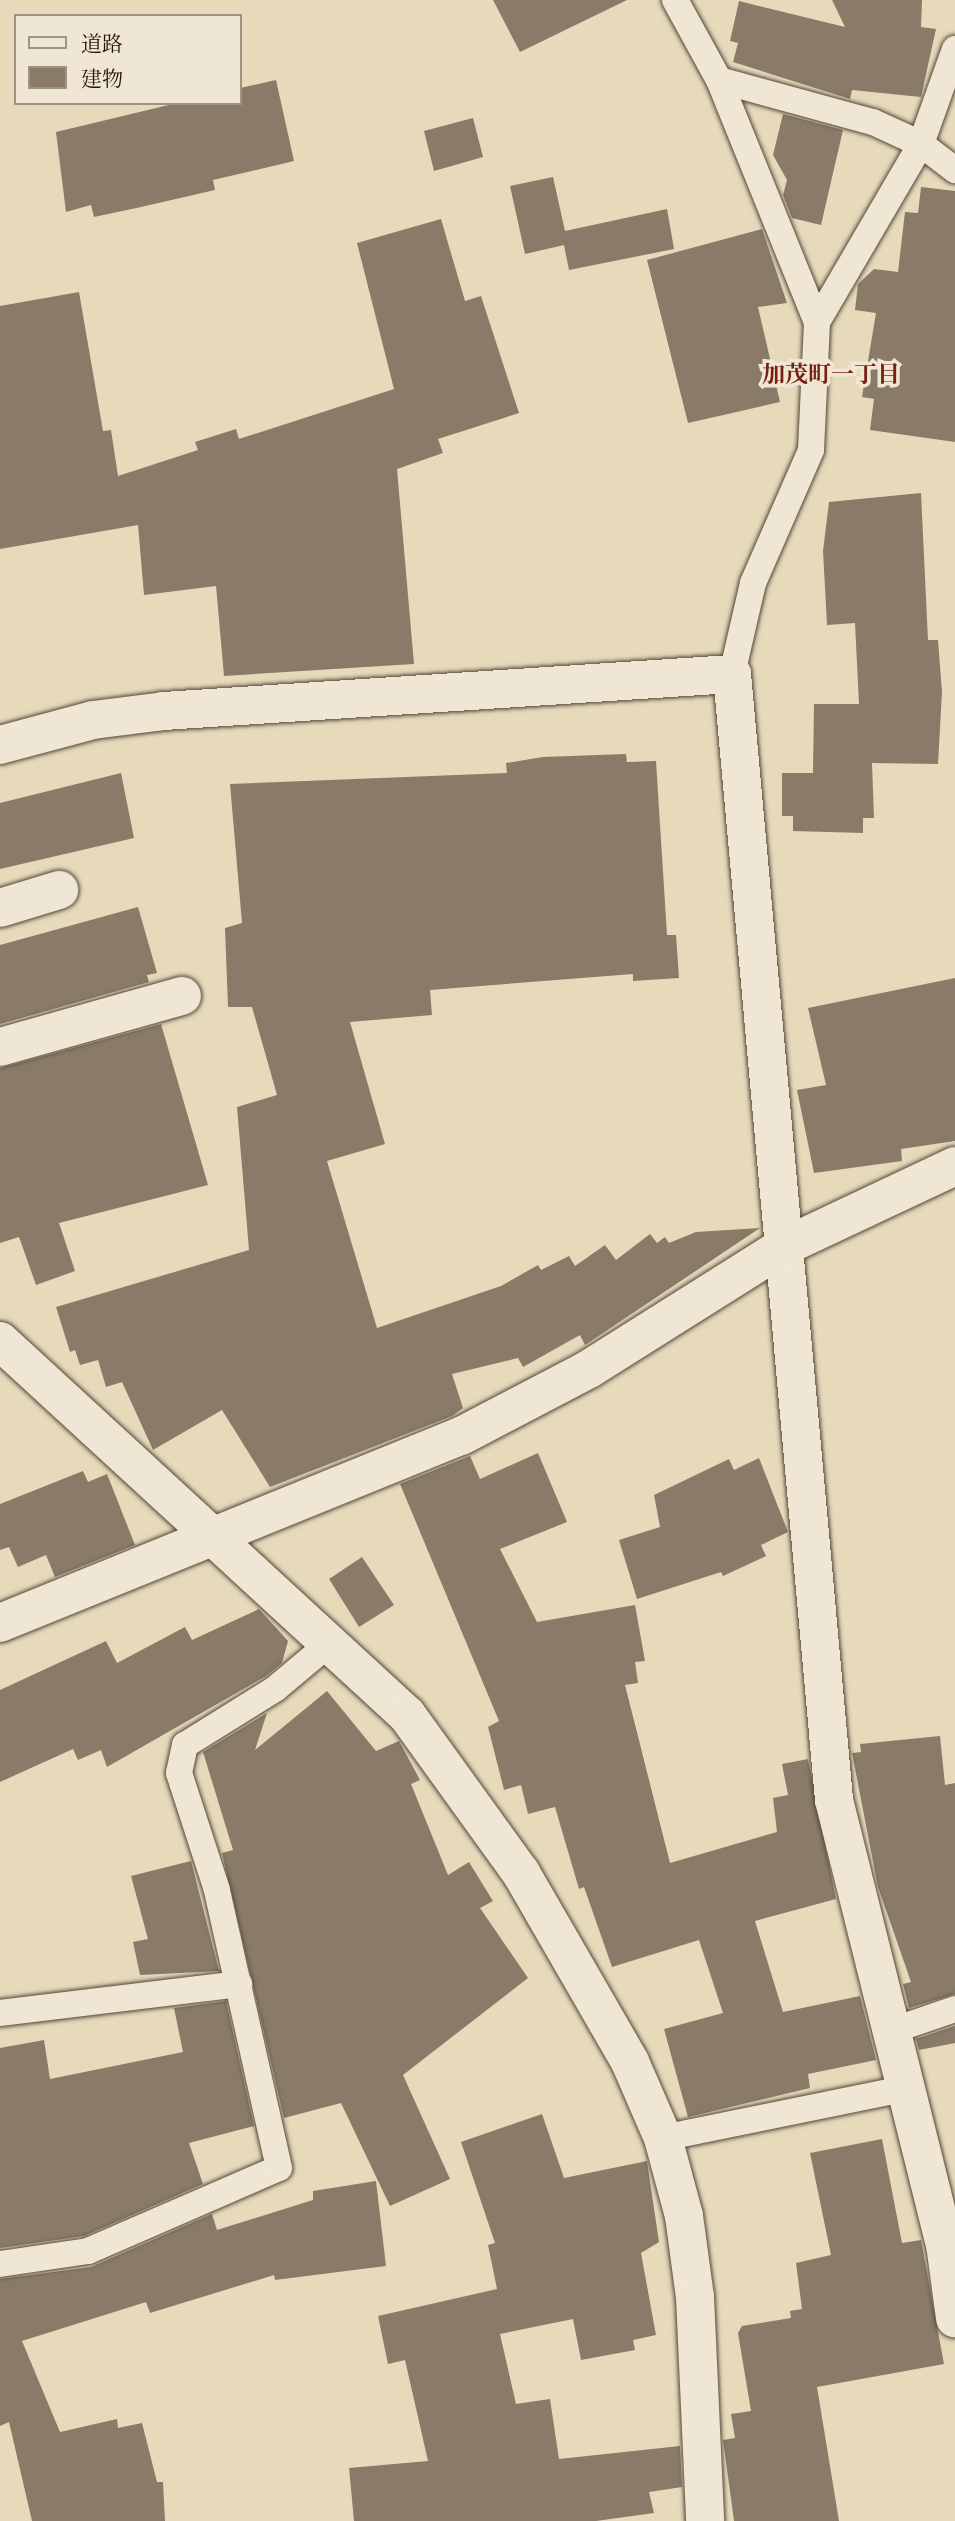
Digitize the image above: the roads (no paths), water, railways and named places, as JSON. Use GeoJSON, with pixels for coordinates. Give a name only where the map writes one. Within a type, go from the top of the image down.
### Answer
{"type":"FeatureCollection","features":[{"type":"Feature","properties":{"kind":"street"},"geometry":{"type":"LineString","coordinates":[[0,745],[93,720],[164,711],[732,674],[834,1800],[888,2032],[945,2244],[955,2318]]}},
{"type":"Feature","properties":{"kind":"street"},"geometry":{"type":"LineString","coordinates":[[0,908],[59,890]]}},
{"type":"Feature","properties":{"kind":"street"},"geometry":{"type":"LineString","coordinates":[[0,1047],[182,996]]}},
{"type":"Feature","properties":{"kind":"street"},"geometry":{"type":"LineString","coordinates":[[0,1623],[461,1436],[589,1369],[783,1247],[955,1166]]}},
{"type":"Feature","properties":{"kind":"street"},"geometry":{"type":"LineString","coordinates":[[0,1341],[408,1715],[458,1777],[630,2062],[663,2138],[684,2216],[695,2297],[705,2521]]}},
{"type":"Feature","properties":{"kind":"lane"},"geometry":{"type":"LineString","coordinates":[[675,0],[719,80],[817,322],[811,450],[753,583],[732,674]]}},
{"type":"Feature","properties":{"kind":"lane"},"geometry":{"type":"LineString","coordinates":[[817,322],[921,144],[955,49]]}},
{"type":"Feature","properties":{"kind":"lane"},"geometry":{"type":"LineString","coordinates":[[719,80],[873,122],[921,144],[955,170]]}},
{"type":"Feature","properties":{"kind":"lane"},"geometry":{"type":"LineString","coordinates":[[0,2264],[88,2251],[279,2168],[239,1984],[179,1773],[185,1745],[275,1689],[331,1642]]}},
{"type":"Feature","properties":{"kind":"lane"},"geometry":{"type":"LineString","coordinates":[[0,2013],[239,1984]]}},
{"type":"Feature","properties":{"kind":"lane"},"geometry":{"type":"LineString","coordinates":[[888,2032],[955,2008]]}},
{"type":"Feature","properties":{"kind":"lane"},"geometry":{"type":"LineString","coordinates":[[663,2138],[904,2089]]}},
{"type":"Feature","properties":{"kind":"district","name":"加茂町一丁目"},"geometry":{"type":"Point","coordinates":[831,375]}}]}
